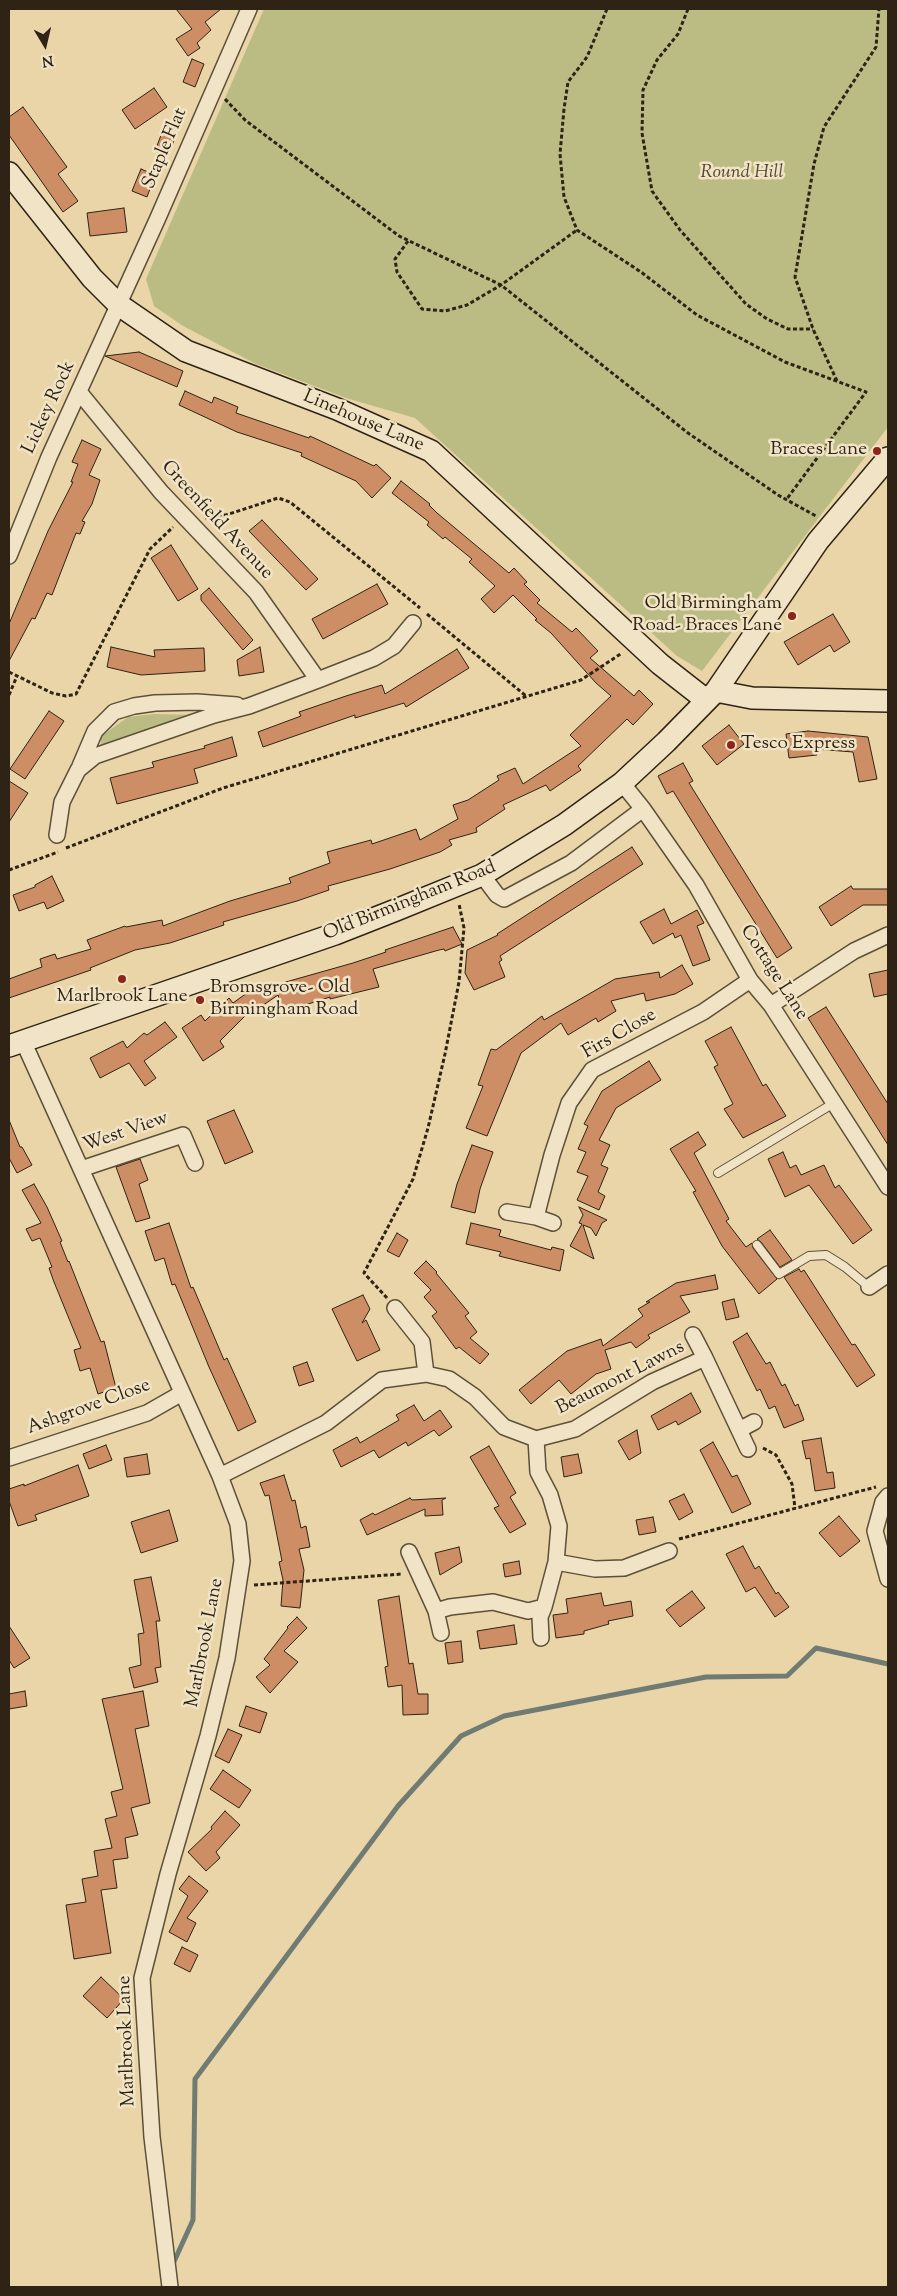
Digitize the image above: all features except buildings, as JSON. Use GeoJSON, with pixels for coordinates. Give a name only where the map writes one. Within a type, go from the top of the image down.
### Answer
{"type":"FeatureCollection","features":[{"type":"Feature","properties":{"kind":"main road","name":"Linehouse Lane"},"geometry":{"type":"LineString","coordinates":[[9,173],[85,271],[119,305],[186,351],[337,409],[431,451],[636,641],[711,696]]}},
{"type":"Feature","properties":{"kind":"main road","name":"Old Birmingham Road"},"geometry":{"type":"LineString","coordinates":[[16,1044],[335,934],[482,875],[564,825],[622,783],[711,696],[818,541],[888,458]]}},
{"type":"Feature","properties":{"kind":"main road"},"geometry":{"type":"LineString","coordinates":[[711,696],[888,701]]}},
{"type":"Feature","properties":{"kind":"street","name":"Staple Flat"},"geometry":{"type":"LineString","coordinates":[[119,305],[249,9]]}},
{"type":"Feature","properties":{"kind":"street","name":"Lickey Rock"},"geometry":{"type":"LineString","coordinates":[[9,556],[49,457],[119,305]]}},
{"type":"Feature","properties":{"kind":"street","name":"Greenfield Avenue"},"geometry":{"type":"LineString","coordinates":[[80,392],[160,492],[256,592],[318,680]]}},
{"type":"Feature","properties":{"kind":"street"},"geometry":{"type":"LineString","coordinates":[[78,770],[95,756],[249,706],[374,658],[394,646],[413,623]]}},
{"type":"Feature","properties":{"kind":"street"},"geometry":{"type":"LineString","coordinates":[[57,835],[62,802],[95,732],[114,712],[134,706],[155,703],[197,702],[249,706]]}},
{"type":"Feature","properties":{"kind":"street","name":"Cottage Lane"},"geometry":{"type":"LineString","coordinates":[[622,783],[643,809],[696,885],[750,980],[770,1005],[888,1187]]}},
{"type":"Feature","properties":{"kind":"street"},"geometry":{"type":"LineString","coordinates":[[482,875],[498,895],[504,899],[570,863],[643,809]]}},
{"type":"Feature","properties":{"kind":"street"},"geometry":{"type":"LineString","coordinates":[[770,1005],[854,951],[888,935]]}},
{"type":"Feature","properties":{"kind":"street","name":"Firs Close"},"geometry":{"type":"LineString","coordinates":[[536,1217],[552,1155],[569,1103],[592,1070],[703,1012],[750,980]]}},
{"type":"Feature","properties":{"kind":"street","name":"Marlbrook Lane"},"geometry":{"type":"LineString","coordinates":[[16,1044],[81,1169],[220,1476],[238,1524],[242,1561],[227,1658],[208,1736],[168,1874],[142,1978],[152,2137],[170,2287]]}},
{"type":"Feature","properties":{"kind":"street","name":"West View"},"geometry":{"type":"LineString","coordinates":[[81,1169],[184,1135],[195,1164]]}},
{"type":"Feature","properties":{"kind":"street"},"geometry":{"type":"LineString","coordinates":[[507,1212],[536,1217],[553,1223]]}},
{"type":"Feature","properties":{"kind":"street"},"geometry":{"type":"LineString","coordinates":[[869,1287],[888,1274]]}},
{"type":"Feature","properties":{"kind":"street"},"geometry":{"type":"LineString","coordinates":[[395,1308],[422,1342],[426,1374]]}},
{"type":"Feature","properties":{"kind":"street","name":"Beaumont Lawns"},"geometry":{"type":"LineString","coordinates":[[693,1335],[748,1449]]}},
{"type":"Feature","properties":{"kind":"street","name":"Beaumont Lawns"},"geometry":{"type":"LineString","coordinates":[[536,1439],[575,1429],[652,1382],[705,1358]]}},
{"type":"Feature","properties":{"kind":"street"},"geometry":{"type":"LineString","coordinates":[[220,1476],[326,1423],[382,1380],[426,1374],[449,1379],[475,1397],[504,1427],[536,1439],[538,1472],[550,1495],[559,1526],[556,1562],[540,1617],[541,1638]]}},
{"type":"Feature","properties":{"kind":"street","name":"Ashgrove Close"},"geometry":{"type":"LineString","coordinates":[[9,1458],[147,1412],[182,1393]]}},
{"type":"Feature","properties":{"kind":"street"},"geometry":{"type":"LineString","coordinates":[[739,1430],[754,1422]]}},
{"type":"Feature","properties":{"kind":"street"},"geometry":{"type":"LineString","coordinates":[[884,1491],[875,1531],[888,1579]]}},
{"type":"Feature","properties":{"kind":"street"},"geometry":{"type":"LineString","coordinates":[[409,1552],[436,1612],[441,1634]]}},
{"type":"Feature","properties":{"kind":"street"},"geometry":{"type":"LineString","coordinates":[[556,1562],[595,1569],[624,1568],[669,1552]]}},
{"type":"Feature","properties":{"kind":"street"},"geometry":{"type":"LineString","coordinates":[[436,1612],[450,1607],[493,1602],[528,1611],[544,1607]]}},
{"type":"Feature","properties":{"kind":"lane"},"geometry":{"type":"LineString","coordinates":[[718,1173],[834,1103]]}},
{"type":"Feature","properties":{"kind":"lane"},"geometry":{"type":"LineString","coordinates":[[757,1245],[779,1274],[809,1256],[826,1256],[845,1267],[869,1287]]}},
{"type":"Feature","properties":{"kind":"path"},"geometry":{"type":"LineString","coordinates":[[607,9],[586,57],[568,82],[564,109],[560,154],[564,197],[577,230],[641,272],[697,315],[785,362],[866,392],[786,500]]}},
{"type":"Feature","properties":{"kind":"path"},"geometry":{"type":"LineString","coordinates":[[688,9],[678,34],[657,60],[643,90],[642,133],[652,191],[680,230],[746,304],[767,319],[788,329],[813,329]]}},
{"type":"Feature","properties":{"kind":"path"},"geometry":{"type":"LineString","coordinates":[[836,381],[813,329],[795,277],[814,164],[824,127],[876,47],[879,9]]}},
{"type":"Feature","properties":{"kind":"path"},"geometry":{"type":"LineString","coordinates":[[215,88],[245,120],[391,230],[408,241],[501,285],[688,433],[786,500],[832,524]]}},
{"type":"Feature","properties":{"kind":"path"},"geometry":{"type":"LineString","coordinates":[[408,241],[395,259],[397,272],[422,308],[445,311],[468,305],[501,285],[577,230]]}},
{"type":"Feature","properties":{"kind":"path"},"geometry":{"type":"LineString","coordinates":[[9,672],[52,693],[66,696],[76,694],[150,549],[173,526],[212,515],[226,515],[278,498],[290,502],[526,696]]}},
{"type":"Feature","properties":{"kind":"path"},"geometry":{"type":"LineString","coordinates":[[9,870],[223,788],[581,680],[618,657],[636,641]]}},
{"type":"Feature","properties":{"kind":"path"},"geometry":{"type":"LineString","coordinates":[[9,695],[17,676]]}},
{"type":"Feature","properties":{"kind":"path"},"geometry":{"type":"LineString","coordinates":[[395,1308],[364,1273],[413,1179],[443,1063],[459,982],[464,928],[454,886]]}},
{"type":"Feature","properties":{"kind":"path"},"geometry":{"type":"LineString","coordinates":[[748,1449],[761,1447],[776,1455],[792,1484],[795,1508]]}},
{"type":"Feature","properties":{"kind":"path"},"geometry":{"type":"LineString","coordinates":[[669,1552],[675,1540],[795,1508],[884,1491]]}},
{"type":"Feature","properties":{"kind":"path"},"geometry":{"type":"LineString","coordinates":[[238,1584],[309,1582],[418,1572]]}},
{"type":"Feature","properties":{"kind":"green space","name":"Round Hill"},"geometry":{"type":"Polygon","coordinates":[[[264,9],[888,9],[888,427],[702,671],[677,656],[415,418],[346,398],[256,364],[183,326],[154,306],[146,279],[264,9]]]}},
{"type":"Feature","properties":{"kind":"green space"},"geometry":{"type":"Polygon","coordinates":[[[154,714],[196,715],[102,747],[100,737],[128,717],[154,714]]]}},
{"type":"Feature","properties":{"kind":"waterway"},"geometry":{"type":"LineString","coordinates":[[172,2266],[193,2220],[195,2079],[398,1806],[461,1736],[504,1716],[706,1677],[787,1676],[816,1648],[888,1664]]}},
{"type":"Feature","properties":{"kind":"place","name":"Braces Lane"},"geometry":{"type":"Point","coordinates":[877,451]}},
{"type":"Feature","properties":{"kind":"place","name":"Old Birmingham Road- Braces Lane"},"geometry":{"type":"Point","coordinates":[792,616]}},
{"type":"Feature","properties":{"kind":"place","name":"Tesco Express"},"geometry":{"type":"Point","coordinates":[731,745]}},
{"type":"Feature","properties":{"kind":"place","name":"Marlbrook Lane"},"geometry":{"type":"Point","coordinates":[122,979]}},
{"type":"Feature","properties":{"kind":"place","name":"Bromsgrove- Old Birmingham Road"},"geometry":{"type":"Point","coordinates":[200,1000]}}]}
